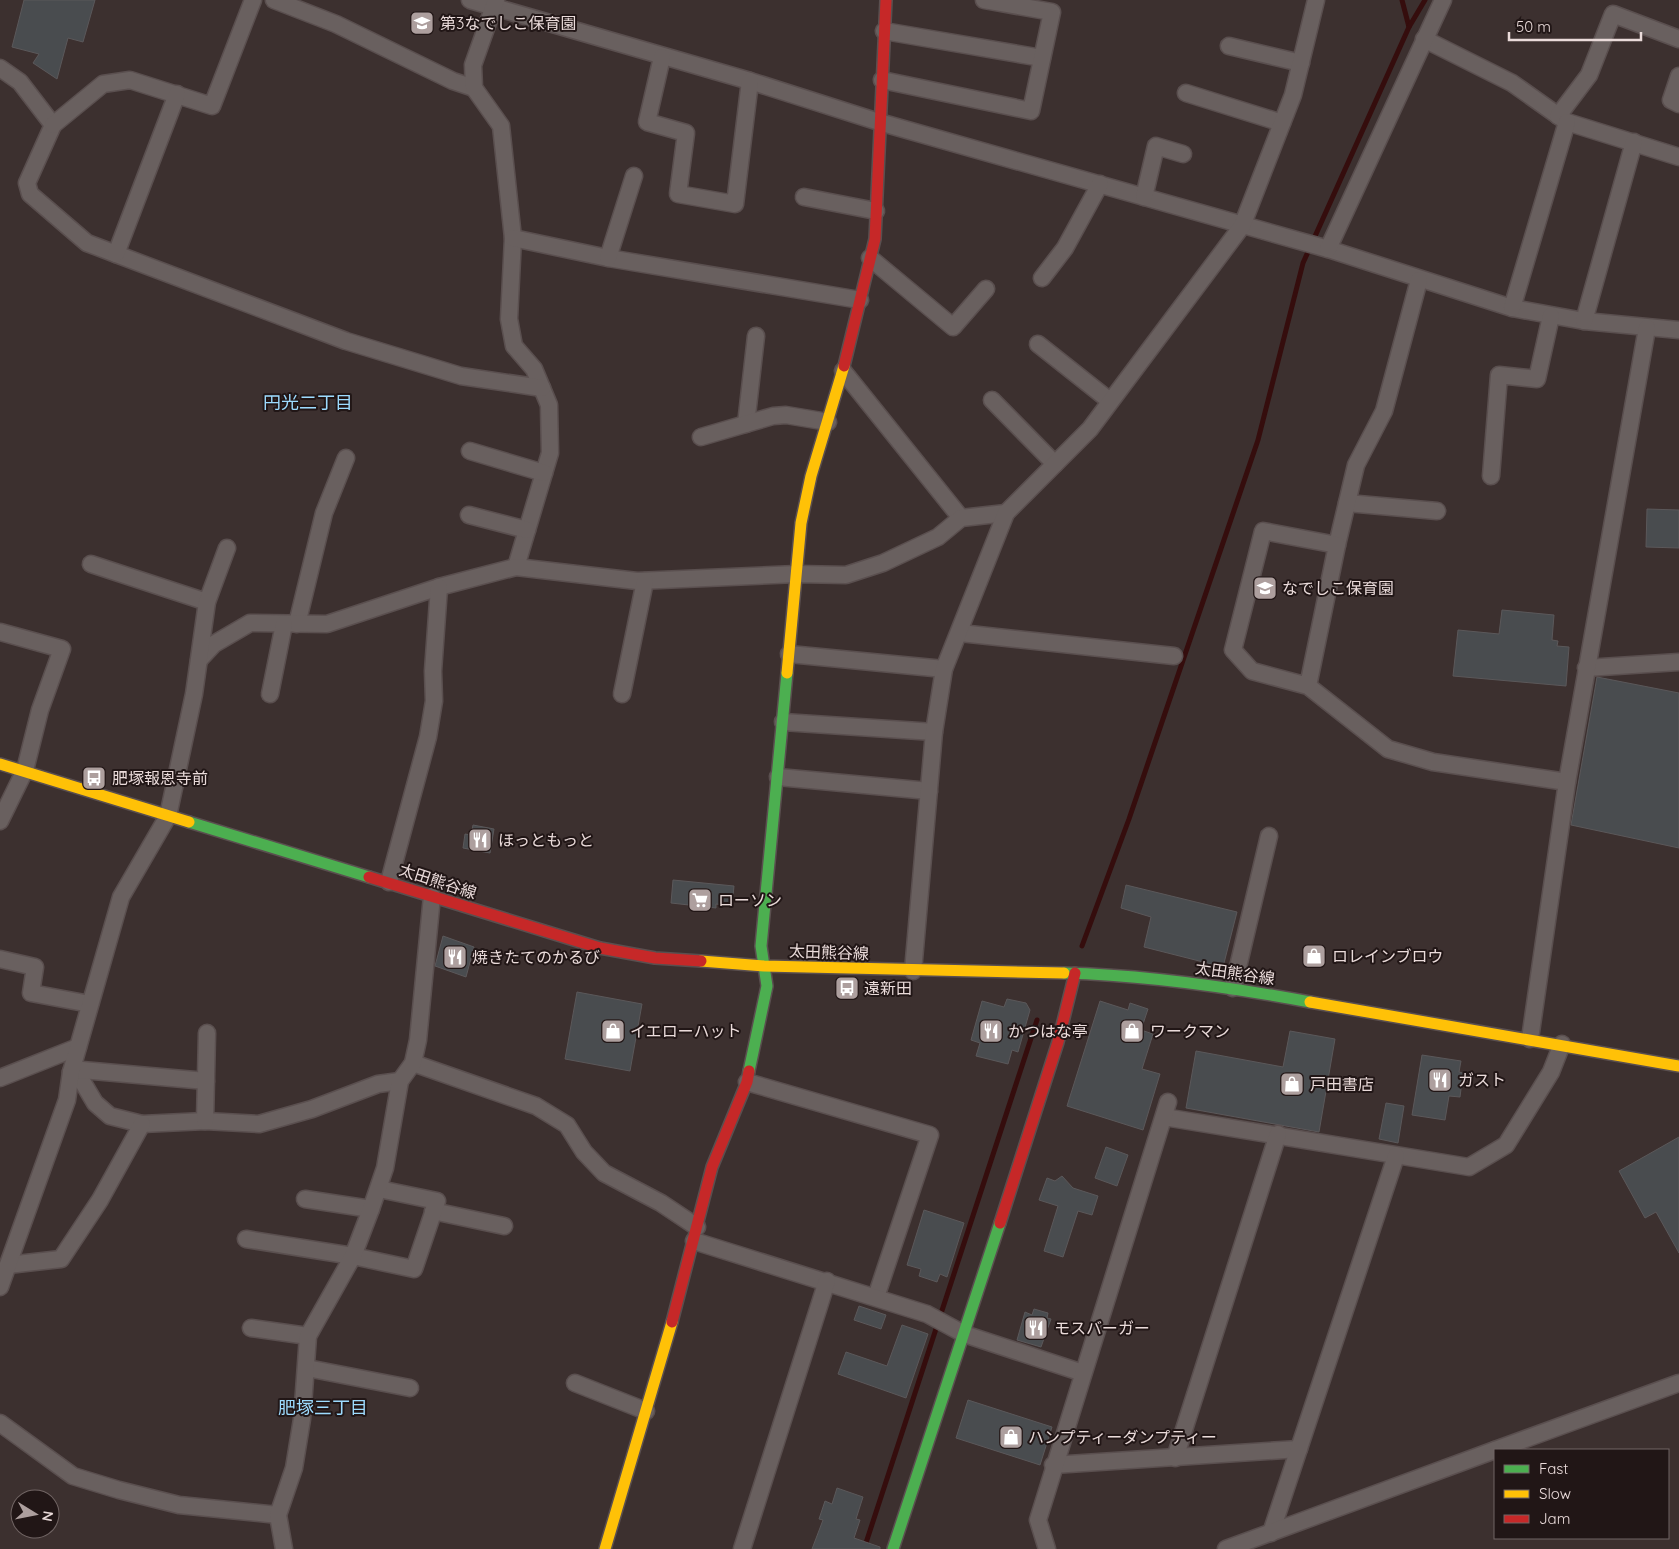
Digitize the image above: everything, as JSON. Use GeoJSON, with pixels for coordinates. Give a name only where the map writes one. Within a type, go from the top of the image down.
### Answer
{"type":"FeatureCollection","features":[{"type":"Feature","properties":{"kind":"street"},"geometry":{"type":"LineString","coordinates":[[253,0],[212,106],[130,80],[103,84],[54,124],[27,182],[30,194],[87,243],[116,254],[346,341],[461,376],[542,388]]}},
{"type":"Feature","properties":{"kind":"street"},"geometry":{"type":"LineString","coordinates":[[274,0],[336,24],[453,81],[474,88]]}},
{"type":"Feature","properties":{"kind":"street"},"geometry":{"type":"LineString","coordinates":[[470,0],[495,3],[662,57],[750,81],[879,122],[1144,196],[1242,226],[1326,248],[1419,280],[1512,308],[1584,321],[1679,330]]}},
{"type":"Feature","properties":{"kind":"street"},"geometry":{"type":"LineString","coordinates":[[605,1549],[666,1347],[712,1167],[747,1082],[767,986],[761,946],[801,523],[811,476],[843,372],[874,239],[886,0]]}},
{"type":"Feature","properties":{"kind":"street"},"geometry":{"type":"LineString","coordinates":[[882,80],[1031,111],[1052,12],[984,0]]}},
{"type":"Feature","properties":{"kind":"street"},"geometry":{"type":"LineString","coordinates":[[913,970],[934,732],[944,669],[960,633],[1006,513],[1090,429],[1242,226],[1293,95],[1316,0]]}},
{"type":"Feature","properties":{"kind":"street"},"geometry":{"type":"LineString","coordinates":[[1326,248],[1443,0]]}},
{"type":"Feature","properties":{"kind":"street"},"geometry":{"type":"LineString","coordinates":[[495,3],[473,65],[474,88],[501,126],[514,238],[509,319],[514,346],[534,369],[549,405],[550,453],[516,567]]}},
{"type":"Feature","properties":{"kind":"street"},"geometry":{"type":"LineString","coordinates":[[1512,308],[1562,119],[1590,75],[1613,14],[1679,39]]}},
{"type":"Feature","properties":{"kind":"street"},"geometry":{"type":"LineString","coordinates":[[884,31],[1042,58]]}},
{"type":"Feature","properties":{"kind":"street"},"geometry":{"type":"LineString","coordinates":[[1424,39],[1512,83],[1562,119],[1679,157]]}},
{"type":"Feature","properties":{"kind":"street"},"geometry":{"type":"LineString","coordinates":[[1229,46],[1301,63]]}},
{"type":"Feature","properties":{"kind":"street"},"geometry":{"type":"LineString","coordinates":[[662,57],[647,122],[686,133],[678,194],[735,204],[750,81]]}},
{"type":"Feature","properties":{"kind":"street"},"geometry":{"type":"LineString","coordinates":[[0,68],[20,82],[54,124]]}},
{"type":"Feature","properties":{"kind":"street"},"geometry":{"type":"LineString","coordinates":[[1679,76],[1671,100],[1679,104]]}},
{"type":"Feature","properties":{"kind":"street"},"geometry":{"type":"LineString","coordinates":[[1186,93],[1282,123]]}},
{"type":"Feature","properties":{"kind":"street"},"geometry":{"type":"LineString","coordinates":[[116,254],[177,94]]}},
{"type":"Feature","properties":{"kind":"street"},"geometry":{"type":"LineString","coordinates":[[1584,321],[1634,142]]}},
{"type":"Feature","properties":{"kind":"street"},"geometry":{"type":"LineString","coordinates":[[1144,196],[1156,146],[1183,154]]}},
{"type":"Feature","properties":{"kind":"street"},"geometry":{"type":"LineString","coordinates":[[608,258],[634,176]]}},
{"type":"Feature","properties":{"kind":"street"},"geometry":{"type":"LineString","coordinates":[[1042,278],[1065,248],[1100,184]]}},
{"type":"Feature","properties":{"kind":"street"},"geometry":{"type":"LineString","coordinates":[[804,197],[876,211]]}},
{"type":"Feature","properties":{"kind":"street"},"geometry":{"type":"LineString","coordinates":[[514,238],[608,258],[860,300]]}},
{"type":"Feature","properties":{"kind":"street"},"geometry":{"type":"LineString","coordinates":[[870,258],[953,326],[986,289]]}},
{"type":"Feature","properties":{"kind":"street"},"geometry":{"type":"LineString","coordinates":[[1308,686],[1337,545],[1356,465],[1384,411],[1419,280]]}},
{"type":"Feature","properties":{"kind":"street"},"geometry":{"type":"LineString","coordinates":[[1491,476],[1499,375],[1536,379],[1551,316]]}},
{"type":"Feature","properties":{"kind":"street"},"geometry":{"type":"LineString","coordinates":[[1530,1039],[1567,782],[1647,328]]}},
{"type":"Feature","properties":{"kind":"street"},"geometry":{"type":"LineString","coordinates":[[746,424],[756,336]]}},
{"type":"Feature","properties":{"kind":"street"},"geometry":{"type":"LineString","coordinates":[[1038,344],[1110,401]]}},
{"type":"Feature","properties":{"kind":"street"},"geometry":{"type":"LineString","coordinates":[[843,372],[961,518]]}},
{"type":"Feature","properties":{"kind":"street"},"geometry":{"type":"LineString","coordinates":[[992,400],[1055,464]]}},
{"type":"Feature","properties":{"kind":"street"},"geometry":{"type":"LineString","coordinates":[[700,437],[786,415],[828,422]]}},
{"type":"Feature","properties":{"kind":"street"},"geometry":{"type":"LineString","coordinates":[[470,452],[544,473]]}},
{"type":"Feature","properties":{"kind":"street"},"geometry":{"type":"LineString","coordinates":[[270,694],[324,513],[346,458]]}},
{"type":"Feature","properties":{"kind":"street"},"geometry":{"type":"LineString","coordinates":[[1347,503],[1437,511]]}},
{"type":"Feature","properties":{"kind":"street"},"geometry":{"type":"LineString","coordinates":[[199,660],[214,644],[250,623],[326,624],[439,587],[516,567],[644,581],[797,574],[846,575],[884,562],[938,537],[961,518],[1006,513]]}},
{"type":"Feature","properties":{"kind":"street"},"geometry":{"type":"LineString","coordinates":[[470,515],[527,530]]}},
{"type":"Feature","properties":{"kind":"street"},"geometry":{"type":"LineString","coordinates":[[1337,545],[1263,531],[1233,650],[1252,671],[1308,686],[1388,749],[1433,762],[1567,782]]}},
{"type":"Feature","properties":{"kind":"street"},"geometry":{"type":"LineString","coordinates":[[0,1287],[67,1100],[71,1072],[121,898],[168,816],[194,694],[207,602],[227,548]]}},
{"type":"Feature","properties":{"kind":"street"},"geometry":{"type":"LineString","coordinates":[[91,564],[207,602]]}},
{"type":"Feature","properties":{"kind":"street"},"geometry":{"type":"LineString","coordinates":[[622,694],[644,581]]}},
{"type":"Feature","properties":{"kind":"street"},"geometry":{"type":"LineString","coordinates":[[389,882],[430,728],[434,701],[433,671],[439,587]]}},
{"type":"Feature","properties":{"kind":"street"},"geometry":{"type":"LineString","coordinates":[[0,632],[62,649],[40,710],[25,770],[0,821]]}},
{"type":"Feature","properties":{"kind":"street"},"geometry":{"type":"LineString","coordinates":[[960,633],[1174,656]]}},
{"type":"Feature","properties":{"kind":"street"},"geometry":{"type":"LineString","coordinates":[[790,654],[944,669]]}},
{"type":"Feature","properties":{"kind":"street"},"geometry":{"type":"LineString","coordinates":[[1586,668],[1679,662]]}},
{"type":"Feature","properties":{"kind":"street"},"geometry":{"type":"LineString","coordinates":[[783,722],[934,732]]}},
{"type":"Feature","properties":{"kind":"street","name":"太田熊谷線"},"geometry":{"type":"LineString","coordinates":[[0,764],[25,770],[168,816],[600,948],[655,958],[764,966],[1075,973],[1134,977],[1233,988],[1562,1044],[1679,1066]]}},
{"type":"Feature","properties":{"kind":"street"},"geometry":{"type":"LineString","coordinates":[[778,777],[929,791]]}},
{"type":"Feature","properties":{"kind":"street"},"geometry":{"type":"LineString","coordinates":[[1233,988],[1269,836]]}},
{"type":"Feature","properties":{"kind":"street"},"geometry":{"type":"LineString","coordinates":[[284,1549],[278,1515],[294,1468],[308,1336],[353,1256],[372,1209],[385,1168],[400,1081],[413,1063],[418,1040],[432,896]]}},
{"type":"Feature","properties":{"kind":"street"},"geometry":{"type":"LineString","coordinates":[[0,959],[35,967],[31,993],[90,1004]]}},
{"type":"Feature","properties":{"kind":"street"},"geometry":{"type":"LineString","coordinates":[[893,1549],[1058,1042],[1075,973]]}},
{"type":"Feature","properties":{"kind":"street"},"geometry":{"type":"LineString","coordinates":[[205,1122],[207,1033]]}},
{"type":"Feature","properties":{"kind":"street"},"geometry":{"type":"LineString","coordinates":[[1047,1549],[1038,1520],[1053,1465],[1166,1110],[1278,1134],[1396,1156],[1469,1167],[1506,1145],[1551,1072],[1562,1044]]}},
{"type":"Feature","properties":{"kind":"street"},"geometry":{"type":"LineString","coordinates":[[0,1078],[78,1047]]}},
{"type":"Feature","properties":{"kind":"street"},"geometry":{"type":"LineString","coordinates":[[413,1063],[536,1106],[567,1125],[584,1152],[604,1173],[661,1203],[695,1234],[928,1314],[964,1334],[1083,1373]]}},
{"type":"Feature","properties":{"kind":"street"},"geometry":{"type":"LineString","coordinates":[[71,1072],[82,1070],[206,1081]]}},
{"type":"Feature","properties":{"kind":"street"},"geometry":{"type":"LineString","coordinates":[[71,1072],[82,1080],[95,1103],[110,1116],[142,1124],[205,1122],[260,1124],[312,1109],[378,1084],[400,1081]]}},
{"type":"Feature","properties":{"kind":"street"},"geometry":{"type":"LineString","coordinates":[[747,1082],[930,1135],[876,1297]]}},
{"type":"Feature","properties":{"kind":"street"},"geometry":{"type":"LineString","coordinates":[[8,1265],[61,1259],[100,1200],[142,1124]]}},
{"type":"Feature","properties":{"kind":"street"},"geometry":{"type":"LineString","coordinates":[[1175,1458],[1278,1134]]}},
{"type":"Feature","properties":{"kind":"street"},"geometry":{"type":"LineString","coordinates":[[1271,1533],[1396,1156]]}},
{"type":"Feature","properties":{"kind":"street"},"geometry":{"type":"LineString","coordinates":[[246,1239],[353,1256],[414,1269],[437,1201],[379,1189]]}},
{"type":"Feature","properties":{"kind":"street"},"geometry":{"type":"LineString","coordinates":[[306,1199],[372,1209]]}},
{"type":"Feature","properties":{"kind":"street"},"geometry":{"type":"LineString","coordinates":[[433,1211],[504,1226]]}},
{"type":"Feature","properties":{"kind":"street"},"geometry":{"type":"LineString","coordinates":[[742,1549],[828,1281]]}},
{"type":"Feature","properties":{"kind":"street"},"geometry":{"type":"LineString","coordinates":[[252,1328],[308,1336]]}},
{"type":"Feature","properties":{"kind":"street"},"geometry":{"type":"LineString","coordinates":[[306,1368],[410,1388]]}},
{"type":"Feature","properties":{"kind":"street"},"geometry":{"type":"LineString","coordinates":[[575,1382],[646,1411]]}},
{"type":"Feature","properties":{"kind":"street"},"geometry":{"type":"LineString","coordinates":[[1498,1449],[1679,1383]]}},
{"type":"Feature","properties":{"kind":"street"},"geometry":{"type":"LineString","coordinates":[[0,1423],[73,1476],[179,1505],[278,1515]]}},
{"type":"Feature","properties":{"kind":"street"},"geometry":{"type":"LineString","coordinates":[[1053,1465],[1299,1449]]}},
{"type":"Feature","properties":{"kind":"street"},"geometry":{"type":"LineString","coordinates":[[1226,1549],[1494,1450]]}},
{"type":"Feature","properties":{"kind":"building"},"geometry":{"type":"Polygon","coordinates":[[[24,0],[95,0],[83,42],[68,38],[57,79],[33,63],[39,54],[12,47],[24,0]]]}},
{"type":"Feature","properties":{"kind":"building"},"geometry":{"type":"Polygon","coordinates":[[[1647,509],[1679,510],[1679,548],[1646,547],[1647,509]]]}},
{"type":"Feature","properties":{"kind":"building"},"geometry":{"type":"Polygon","coordinates":[[[1502,610],[1554,615],[1552,640],[1558,641],[1557,646],[1569,647],[1566,686],[1453,676],[1458,630],[1499,634],[1502,610]]]}},
{"type":"Feature","properties":{"kind":"building"},"geometry":{"type":"Polygon","coordinates":[[[1597,677],[1679,693],[1679,848],[1571,825],[1597,677]]]}},
{"type":"Feature","properties":{"kind":"building"},"geometry":{"type":"Polygon","coordinates":[[[473,825],[494,829],[490,853],[463,848],[465,834],[471,835],[473,825]]]}},
{"type":"Feature","properties":{"kind":"building"},"geometry":{"type":"Polygon","coordinates":[[[673,880],[734,886],[732,906],[716,904],[716,908],[671,903],[673,880]]]}},
{"type":"Feature","properties":{"kind":"building"},"geometry":{"type":"Polygon","coordinates":[[[1126,885],[1237,912],[1223,967],[1144,947],[1151,917],[1121,908],[1126,885]]]}},
{"type":"Feature","properties":{"kind":"building"},"geometry":{"type":"Polygon","coordinates":[[[443,936],[474,947],[466,977],[435,966],[443,936]]]}},
{"type":"Feature","properties":{"kind":"building"},"geometry":{"type":"Polygon","coordinates":[[[577,992],[642,1004],[630,1071],[565,1059],[577,992]]]}},
{"type":"Feature","properties":{"kind":"building"},"geometry":{"type":"Polygon","coordinates":[[[1007,999],[1026,1003],[1030,1010],[1018,1052],[1012,1050],[1008,1064],[976,1056],[980,1043],[971,1040],[982,1001],[1004,1007],[1007,999]]]}},
{"type":"Feature","properties":{"kind":"building"},"geometry":{"type":"Polygon","coordinates":[[[1100,1001],[1128,1010],[1130,1003],[1148,1009],[1141,1030],[1153,1034],[1142,1069],[1160,1074],[1143,1130],[1067,1106],[1100,1001]]]}},
{"type":"Feature","properties":{"kind":"building"},"geometry":{"type":"Polygon","coordinates":[[[1290,1031],[1335,1039],[1319,1132],[1186,1108],[1196,1051],[1283,1067],[1290,1031]]]}},
{"type":"Feature","properties":{"kind":"building"},"geometry":{"type":"Polygon","coordinates":[[[1422,1055],[1461,1061],[1459,1072],[1463,1073],[1460,1097],[1449,1096],[1445,1120],[1412,1115],[1422,1055]]]}},
{"type":"Feature","properties":{"kind":"building"},"geometry":{"type":"Polygon","coordinates":[[[1386,1103],[1404,1106],[1398,1143],[1379,1139],[1386,1103]]]}},
{"type":"Feature","properties":{"kind":"building"},"geometry":{"type":"Polygon","coordinates":[[[1679,1137],[1679,1253],[1656,1212],[1645,1218],[1619,1171],[1679,1137]]]}},
{"type":"Feature","properties":{"kind":"building"},"geometry":{"type":"Polygon","coordinates":[[[1106,1147],[1128,1155],[1117,1186],[1095,1178],[1106,1147]]]}},
{"type":"Feature","properties":{"kind":"building"},"geometry":{"type":"Polygon","coordinates":[[[1062,1176],[1073,1188],[1098,1196],[1092,1215],[1078,1211],[1063,1257],[1044,1251],[1058,1206],[1039,1200],[1047,1178],[1055,1181],[1062,1176]]]}},
{"type":"Feature","properties":{"kind":"building"},"geometry":{"type":"Polygon","coordinates":[[[924,1210],[964,1223],[947,1277],[940,1274],[937,1282],[919,1276],[921,1269],[907,1265],[924,1210]]]}},
{"type":"Feature","properties":{"kind":"building"},"geometry":{"type":"Polygon","coordinates":[[[859,1306],[886,1315],[881,1329],[854,1320],[859,1306]]]}},
{"type":"Feature","properties":{"kind":"building"},"geometry":{"type":"Polygon","coordinates":[[[1034,1309],[1048,1313],[1047,1318],[1051,1319],[1041,1347],[1017,1340],[1025,1312],[1032,1315],[1034,1309]]]}},
{"type":"Feature","properties":{"kind":"building"},"geometry":{"type":"Polygon","coordinates":[[[902,1325],[928,1334],[906,1398],[838,1374],[846,1352],[887,1366],[902,1325]]]}},
{"type":"Feature","properties":{"kind":"building"},"geometry":{"type":"Polygon","coordinates":[[[968,1400],[1052,1427],[1040,1465],[956,1438],[968,1400]]]}},
{"type":"Feature","properties":{"kind":"building"},"geometry":{"type":"Polygon","coordinates":[[[837,1488],[863,1497],[856,1519],[860,1520],[854,1538],[880,1547],[880,1549],[812,1549],[823,1520],[819,1519],[825,1501],[832,1504],[837,1488]]]}},
{"type":"Feature","properties":{"kind":"waterway"},"geometry":{"type":"LineString","coordinates":[[1402,0],[1409,27]]}},
{"type":"Feature","properties":{"kind":"waterway"},"geometry":{"type":"LineString","coordinates":[[1082,946],[1129,819],[1258,440],[1303,263],[1409,27],[1425,0]]}},
{"type":"Feature","properties":{"kind":"waterway"},"geometry":{"type":"LineString","coordinates":[[864,1549],[1037,1020]]}},
{"type":"Feature","properties":{"kind":"traffic: fast"},"geometry":{"type":"LineString","coordinates":[[749,1071],[767,986],[761,946],[787,673]]}},
{"type":"Feature","properties":{"kind":"traffic: fast"},"geometry":{"type":"LineString","coordinates":[[189,822],[369,877]]}},
{"type":"Feature","properties":{"kind":"traffic: fast"},"geometry":{"type":"LineString","coordinates":[[1064,973],[1126,976],[1188,983],[1310,1002]]}},
{"type":"Feature","properties":{"kind":"traffic: fast"},"geometry":{"type":"LineString","coordinates":[[893,1549],[1000,1223]]}},
{"type":"Feature","properties":{"kind":"traffic: slow"},"geometry":{"type":"LineString","coordinates":[[787,673],[801,523],[811,476],[844,366]]}},
{"type":"Feature","properties":{"kind":"traffic: slow"},"geometry":{"type":"LineString","coordinates":[[0,764],[189,822]]}},
{"type":"Feature","properties":{"kind":"traffic: slow"},"geometry":{"type":"LineString","coordinates":[[701,961],[764,966],[1064,973]]}},
{"type":"Feature","properties":{"kind":"traffic: slow"},"geometry":{"type":"LineString","coordinates":[[1310,1002],[1679,1066]]}},
{"type":"Feature","properties":{"kind":"traffic: slow"},"geometry":{"type":"LineString","coordinates":[[605,1549],[672,1322]]}},
{"type":"Feature","properties":{"kind":"traffic: jam"},"geometry":{"type":"LineString","coordinates":[[844,366],[875,239],[886,0]]}},
{"type":"Feature","properties":{"kind":"traffic: jam"},"geometry":{"type":"LineString","coordinates":[[369,877],[600,948],[655,958],[701,961]]}},
{"type":"Feature","properties":{"kind":"traffic: jam"},"geometry":{"type":"LineString","coordinates":[[1000,1223],[1058,1042],[1075,973]]}},
{"type":"Feature","properties":{"kind":"traffic: jam"},"geometry":{"type":"LineString","coordinates":[[672,1322],[712,1167],[747,1082],[749,1071]]}},
{"type":"Feature","properties":{"kind":"place","name":"第3なでしこ保育園"},"geometry":{"type":"Point","coordinates":[422,23]}},
{"type":"Feature","properties":{"kind":"place","name":"なでしこ保育園"},"geometry":{"type":"Point","coordinates":[1265,588]}},
{"type":"Feature","properties":{"kind":"place","name":"肥塚報恩寺前"},"geometry":{"type":"Point","coordinates":[94,778]}},
{"type":"Feature","properties":{"kind":"place","name":"ほっともっと"},"geometry":{"type":"Point","coordinates":[480,840]}},
{"type":"Feature","properties":{"kind":"place","name":"ローソン"},"geometry":{"type":"Point","coordinates":[700,900]}},
{"type":"Feature","properties":{"kind":"place","name":"ロレインブロウ"},"geometry":{"type":"Point","coordinates":[1314,956]}},
{"type":"Feature","properties":{"kind":"place","name":"焼きたてのかるび"},"geometry":{"type":"Point","coordinates":[455,957]}},
{"type":"Feature","properties":{"kind":"place","name":"遠新田"},"geometry":{"type":"Point","coordinates":[847,988]}},
{"type":"Feature","properties":{"kind":"place","name":"イエローハット"},"geometry":{"type":"Point","coordinates":[613,1031]}},
{"type":"Feature","properties":{"kind":"place","name":"かつはな亭"},"geometry":{"type":"Point","coordinates":[991,1031]}},
{"type":"Feature","properties":{"kind":"place","name":"ワークマン"},"geometry":{"type":"Point","coordinates":[1132,1031]}},
{"type":"Feature","properties":{"kind":"place","name":"ガスト"},"geometry":{"type":"Point","coordinates":[1440,1080]}},
{"type":"Feature","properties":{"kind":"place","name":"戸田書店"},"geometry":{"type":"Point","coordinates":[1292,1084]}},
{"type":"Feature","properties":{"kind":"place","name":"モスバーガー"},"geometry":{"type":"Point","coordinates":[1036,1328]}},
{"type":"Feature","properties":{"kind":"place","name":"ハンプティーダンプティー"},"geometry":{"type":"Point","coordinates":[1011,1437]}},
{"type":"Feature","properties":{"kind":"district","name":"円光二丁目"},"geometry":{"type":"Point","coordinates":[308,402]}},
{"type":"Feature","properties":{"kind":"district","name":"肥塚三丁目"},"geometry":{"type":"Point","coordinates":[323,1407]}}]}
